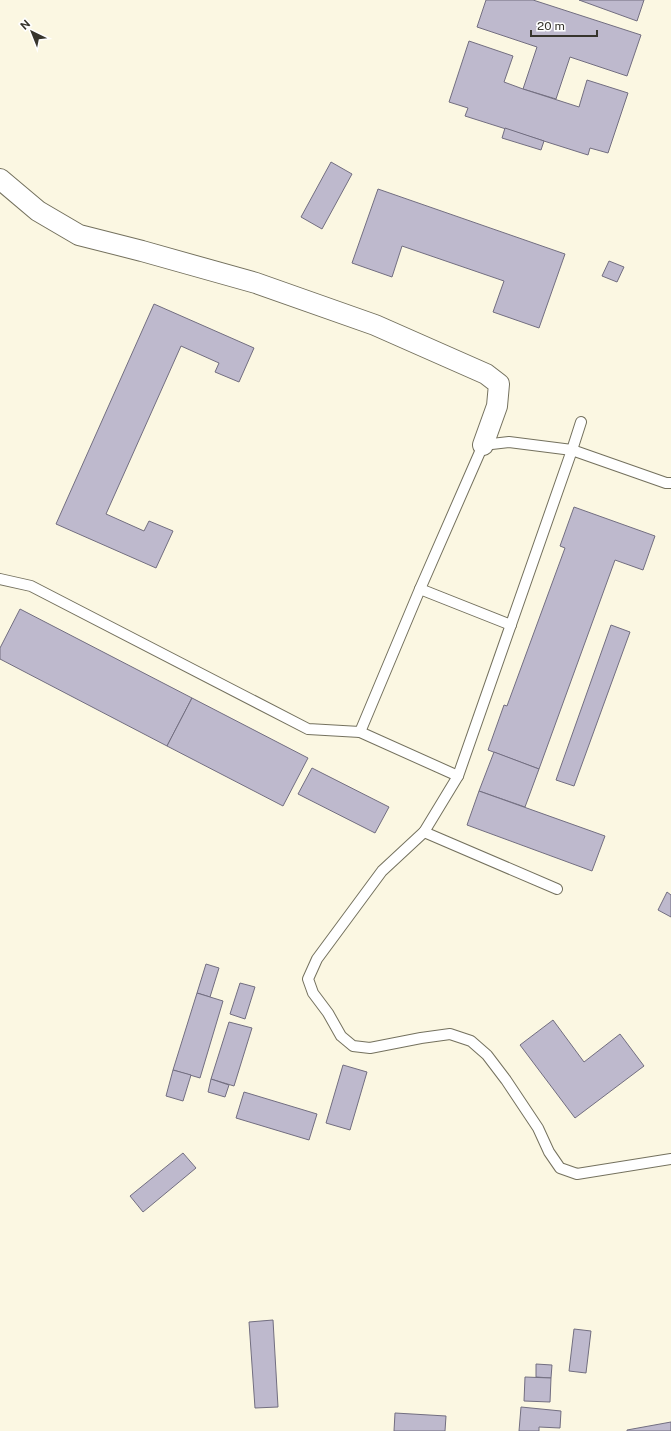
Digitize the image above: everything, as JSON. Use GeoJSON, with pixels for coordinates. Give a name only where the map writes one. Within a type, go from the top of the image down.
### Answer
{"type":"FeatureCollection","features":[{"type":"Feature","properties":{"kind":"street"},"geometry":{"type":"LineString","coordinates":[[0,179],[38,211],[79,235],[256,283],[375,325],[486,374],[499,384],[497,406],[483,444]]}},
{"type":"Feature","properties":{"kind":"lane"},"geometry":{"type":"LineString","coordinates":[[581,422],[458,776],[424,832],[382,871],[317,959],[308,979],[313,993],[328,1012],[341,1036],[353,1046],[370,1048],[450,1034],[471,1041],[487,1055],[506,1080],[538,1128],[549,1152],[560,1168],[577,1174],[671,1159]]}},
{"type":"Feature","properties":{"kind":"lane"},"geometry":{"type":"LineString","coordinates":[[360,732],[483,444],[509,442],[572,450],[666,483],[671,483]]}},
{"type":"Feature","properties":{"kind":"lane"},"geometry":{"type":"LineString","coordinates":[[0,579],[31,586],[308,729],[360,732],[458,776]]}},
{"type":"Feature","properties":{"kind":"lane"},"geometry":{"type":"LineString","coordinates":[[420,589],[511,625]]}},
{"type":"Feature","properties":{"kind":"lane"},"geometry":{"type":"LineString","coordinates":[[424,832],[557,889]]}},
{"type":"Feature","properties":{"kind":"building"},"geometry":{"type":"Polygon","coordinates":[[[486,0],[533,0],[641,35],[627,76],[570,57],[556,99],[523,89],[537,47],[477,27],[486,0]]]}},
{"type":"Feature","properties":{"kind":"building"},"geometry":{"type":"Polygon","coordinates":[[[579,0],[644,0],[637,21],[579,0]]]}},
{"type":"Feature","properties":{"kind":"building"},"geometry":{"type":"Polygon","coordinates":[[[469,41],[513,56],[504,82],[523,89],[579,107],[587,80],[628,93],[608,153],[590,148],[588,155],[465,116],[468,108],[449,102],[469,41]]]}},
{"type":"Feature","properties":{"kind":"building"},"geometry":{"type":"Polygon","coordinates":[[[505,128],[544,141],[541,150],[502,138],[505,128]]]}},
{"type":"Feature","properties":{"kind":"building"},"geometry":{"type":"Polygon","coordinates":[[[331,162],[352,174],[322,229],[301,217],[331,162]]]}},
{"type":"Feature","properties":{"kind":"building"},"geometry":{"type":"Polygon","coordinates":[[[378,189],[565,254],[539,328],[493,312],[504,281],[402,246],[392,277],[352,263],[378,189]]]}},
{"type":"Feature","properties":{"kind":"building"},"geometry":{"type":"Polygon","coordinates":[[[609,261],[624,267],[617,282],[602,276],[609,261]]]}},
{"type":"Feature","properties":{"kind":"building"},"geometry":{"type":"Polygon","coordinates":[[[154,304],[254,348],[239,382],[215,372],[219,363],[181,346],[106,514],[144,531],[149,521],[173,531],[156,568],[56,524],[154,304]]]}},
{"type":"Feature","properties":{"kind":"building"},"geometry":{"type":"Polygon","coordinates":[[[574,507],[655,536],[643,570],[615,560],[539,769],[488,750],[504,705],[507,706],[565,548],[560,546],[574,507]]]}},
{"type":"Feature","properties":{"kind":"building"},"geometry":{"type":"Polygon","coordinates":[[[20,609],[192,698],[167,746],[0,659],[0,648],[20,609]]]}},
{"type":"Feature","properties":{"kind":"building"},"geometry":{"type":"Polygon","coordinates":[[[611,625],[630,632],[574,786],[556,780],[611,625]]]}},
{"type":"Feature","properties":{"kind":"building"},"geometry":{"type":"Polygon","coordinates":[[[192,698],[308,758],[283,806],[167,746],[192,698]]]}},
{"type":"Feature","properties":{"kind":"building"},"geometry":{"type":"Polygon","coordinates":[[[494,752],[539,769],[525,807],[479,791],[494,752]]]}},
{"type":"Feature","properties":{"kind":"building"},"geometry":{"type":"Polygon","coordinates":[[[312,768],[389,807],[375,833],[298,794],[312,768]]]}},
{"type":"Feature","properties":{"kind":"building"},"geometry":{"type":"Polygon","coordinates":[[[479,791],[605,836],[592,871],[467,825],[479,791]]]}},
{"type":"Feature","properties":{"kind":"building"},"geometry":{"type":"Polygon","coordinates":[[[667,892],[671,895],[671,917],[658,910],[667,892]]]}},
{"type":"Feature","properties":{"kind":"building"},"geometry":{"type":"Polygon","coordinates":[[[206,964],[219,968],[210,997],[197,993],[206,964]]]}},
{"type":"Feature","properties":{"kind":"building"},"geometry":{"type":"Polygon","coordinates":[[[240,983],[255,987],[245,1019],[230,1014],[240,983]]]}},
{"type":"Feature","properties":{"kind":"building"},"geometry":{"type":"Polygon","coordinates":[[[197,993],[223,1001],[200,1078],[173,1070],[197,993]]]}},
{"type":"Feature","properties":{"kind":"building"},"geometry":{"type":"Polygon","coordinates":[[[553,1020],[584,1062],[620,1034],[644,1066],[575,1118],[520,1045],[553,1020]]]}},
{"type":"Feature","properties":{"kind":"building"},"geometry":{"type":"Polygon","coordinates":[[[229,1022],[252,1028],[234,1086],[211,1079],[229,1022]]]}},
{"type":"Feature","properties":{"kind":"building"},"geometry":{"type":"Polygon","coordinates":[[[343,1065],[367,1072],[350,1130],[326,1123],[343,1065]]]}},
{"type":"Feature","properties":{"kind":"building"},"geometry":{"type":"Polygon","coordinates":[[[173,1070],[191,1075],[183,1101],[166,1096],[173,1070]]]}},
{"type":"Feature","properties":{"kind":"building"},"geometry":{"type":"Polygon","coordinates":[[[211,1079],[229,1085],[225,1097],[208,1092],[211,1079]]]}},
{"type":"Feature","properties":{"kind":"building"},"geometry":{"type":"Polygon","coordinates":[[[244,1092],[317,1114],[309,1140],[236,1118],[244,1092]]]}},
{"type":"Feature","properties":{"kind":"building"},"geometry":{"type":"Polygon","coordinates":[[[183,1153],[196,1168],[143,1212],[130,1196],[183,1153]]]}},
{"type":"Feature","properties":{"kind":"building"},"geometry":{"type":"Polygon","coordinates":[[[273,1320],[278,1407],[255,1408],[249,1322],[273,1320]]]}},
{"type":"Feature","properties":{"kind":"building"},"geometry":{"type":"Polygon","coordinates":[[[574,1329],[591,1331],[586,1373],[569,1371],[574,1329]]]}},
{"type":"Feature","properties":{"kind":"building"},"geometry":{"type":"Polygon","coordinates":[[[536,1364],[552,1365],[551,1378],[536,1377],[536,1364]]]}},
{"type":"Feature","properties":{"kind":"building"},"geometry":{"type":"Polygon","coordinates":[[[525,1377],[551,1378],[550,1402],[524,1401],[525,1377]]]}},
{"type":"Feature","properties":{"kind":"building"},"geometry":{"type":"Polygon","coordinates":[[[521,1407],[561,1411],[560,1428],[539,1427],[539,1431],[519,1431],[521,1407]]]}},
{"type":"Feature","properties":{"kind":"building"},"geometry":{"type":"Polygon","coordinates":[[[395,1413],[446,1416],[445,1431],[394,1431],[395,1413]]]}},
{"type":"Feature","properties":{"kind":"building"},"geometry":{"type":"Polygon","coordinates":[[[671,1422],[671,1431],[627,1431],[627,1430],[671,1422]]]}}]}
